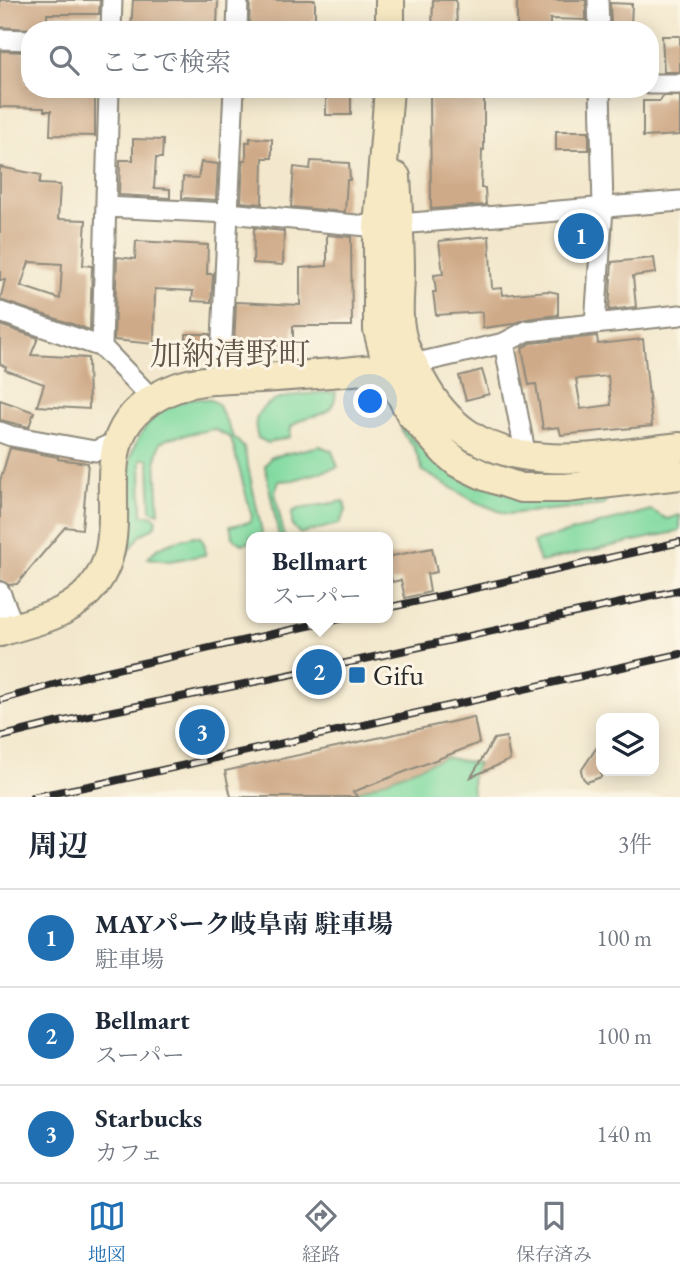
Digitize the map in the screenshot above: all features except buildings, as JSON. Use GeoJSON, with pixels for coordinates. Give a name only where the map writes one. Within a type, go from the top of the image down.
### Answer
{"type":"FeatureCollection","features":[{"type":"Feature","properties":{"kind":"street"},"geometry":{"type":"LineString","coordinates":[[111,21],[112,0]]}},
{"type":"Feature","properties":{"kind":"street"},"geometry":{"type":"LineString","coordinates":[[238,21],[239,0]]}},
{"type":"Feature","properties":{"kind":"street"},"geometry":{"type":"LineString","coordinates":[[390,0],[390,21]]}},
{"type":"Feature","properties":{"kind":"street"},"geometry":{"type":"LineString","coordinates":[[598,0],[599,21]]}},
{"type":"Feature","properties":{"kind":"street"},"geometry":{"type":"LineString","coordinates":[[0,39],[21,40]]}},
{"type":"Feature","properties":{"kind":"street"},"geometry":{"type":"LineString","coordinates":[[659,84],[680,84]]}},
{"type":"Feature","properties":{"kind":"street"},"geometry":{"type":"LineString","coordinates":[[102,347],[109,98]]}},
{"type":"Feature","properties":{"kind":"street"},"geometry":{"type":"LineString","coordinates":[[220,380],[234,98]]}},
{"type":"Feature","properties":{"kind":"street"},"geometry":{"type":"LineString","coordinates":[[390,98],[389,225],[378,330],[400,365],[469,436],[526,457],[570,460],[680,447]]}},
{"type":"Feature","properties":{"kind":"street"},"geometry":{"type":"LineString","coordinates":[[595,324],[603,208],[600,98]]}},
{"type":"Feature","properties":{"kind":"street"},"geometry":{"type":"LineString","coordinates":[[106,208],[228,213],[389,225],[680,201]]}},
{"type":"Feature","properties":{"kind":"street"},"geometry":{"type":"LineString","coordinates":[[0,312],[102,347],[153,400]]}},
{"type":"Feature","properties":{"kind":"street"},"geometry":{"type":"LineString","coordinates":[[0,592],[7,630],[61,612],[83,597],[97,580],[114,536],[113,472],[117,442],[129,419],[153,400],[179,386],[220,380],[334,374],[400,365],[503,343],[527,331],[680,315]]}},
{"type":"Feature","properties":{"kind":"street"},"geometry":{"type":"LineString","coordinates":[[503,343],[526,457]]}},
{"type":"Feature","properties":{"kind":"street"},"geometry":{"type":"LineString","coordinates":[[400,365],[400,397],[411,414],[458,463],[502,482],[521,488],[566,488],[680,475]]}},
{"type":"Feature","properties":{"kind":"street"},"geometry":{"type":"LineString","coordinates":[[0,432],[95,451],[117,442]]}},
{"type":"Feature","properties":{"kind":"green space"},"geometry":{"type":"Polygon","coordinates":[[[336,392],[330,408],[297,422],[291,427],[290,437],[268,443],[258,438],[256,423],[260,412],[269,404],[295,395],[336,392]]]}},
{"type":"Feature","properties":{"kind":"green space"},"geometry":{"type":"Polygon","coordinates":[[[192,398],[211,400],[218,404],[233,436],[244,448],[262,532],[246,532],[246,543],[242,544],[233,538],[230,526],[250,522],[252,517],[231,438],[214,429],[169,438],[160,443],[156,460],[159,513],[151,510],[149,459],[141,459],[142,515],[151,515],[157,520],[154,527],[141,535],[130,549],[125,544],[130,458],[145,428],[169,407],[192,398]]]}},
{"type":"Feature","properties":{"kind":"green space"},"geometry":{"type":"Polygon","coordinates":[[[399,419],[412,438],[430,454],[608,495],[604,505],[506,514],[474,501],[423,471],[414,447],[403,434],[399,419]]]}},
{"type":"Feature","properties":{"kind":"green space"},"geometry":{"type":"Polygon","coordinates":[[[320,446],[332,451],[338,467],[293,480],[279,481],[275,492],[283,532],[278,532],[265,466],[271,457],[320,446]]]}},
{"type":"Feature","properties":{"kind":"green space"},"geometry":{"type":"Polygon","coordinates":[[[344,501],[346,511],[339,524],[298,532],[292,525],[292,512],[344,501]]]}},
{"type":"Feature","properties":{"kind":"green space"},"geometry":{"type":"Polygon","coordinates":[[[651,510],[667,519],[680,515],[680,531],[540,562],[533,542],[651,510]]]}},
{"type":"Feature","properties":{"kind":"green space"},"geometry":{"type":"Polygon","coordinates":[[[194,536],[200,537],[205,545],[205,555],[169,561],[148,558],[163,546],[194,536]]]}},
{"type":"Feature","properties":{"kind":"green space"},"geometry":{"type":"Polygon","coordinates":[[[444,757],[478,764],[472,778],[473,797],[360,797],[354,793],[444,757]]]}},
{"type":"Feature","properties":{"kind":"railway"},"geometry":{"type":"LineString","coordinates":[[393,607],[680,542]]}},
{"type":"Feature","properties":{"kind":"railway"},"geometry":{"type":"LineString","coordinates":[[0,737],[680,590]]}},
{"type":"Feature","properties":{"kind":"railway"},"geometry":{"type":"LineString","coordinates":[[0,700],[85,676],[322,623]]}},
{"type":"Feature","properties":{"kind":"railway"},"geometry":{"type":"LineString","coordinates":[[33,797],[680,654]]}},
{"type":"Feature","properties":{"kind":"place","name":"MAYパーク岐阜南 駐車場"},"geometry":{"type":"Point","coordinates":[581,236]}},
{"type":"Feature","properties":{"kind":"place","name":"Bellmart"},"geometry":{"type":"Point","coordinates":[319,672]}},
{"type":"Feature","properties":{"kind":"place","name":"Gifu"},"geometry":{"type":"Point","coordinates":[357,675]}},
{"type":"Feature","properties":{"kind":"place","name":"Starbucks"},"geometry":{"type":"Point","coordinates":[202,732]}},
{"type":"Feature","properties":{"kind":"district","name":"加納清野町"},"geometry":{"type":"Point","coordinates":[230,354]}}]}
